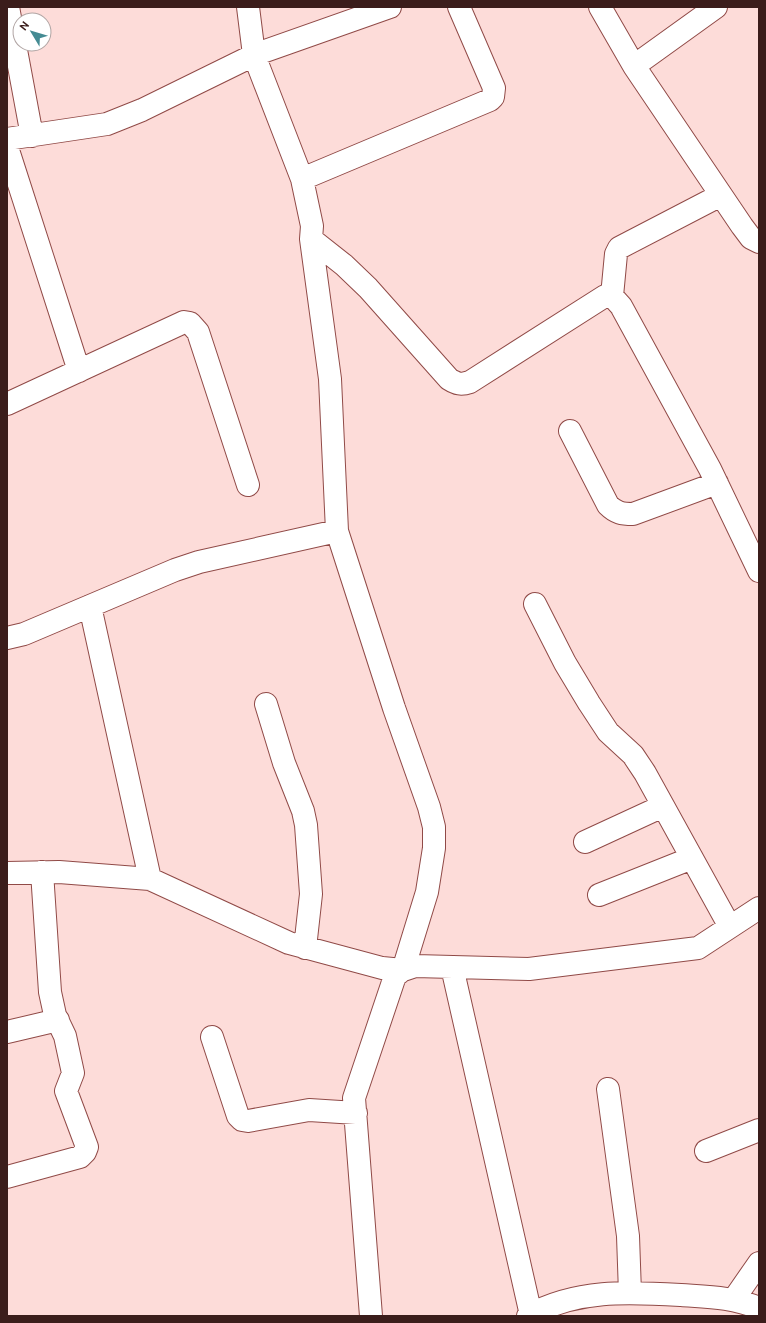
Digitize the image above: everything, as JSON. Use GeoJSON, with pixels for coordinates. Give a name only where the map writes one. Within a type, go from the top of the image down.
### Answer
{"type":"FeatureCollection","features":[{"type":"Feature","properties":{"kind":"street"},"geometry":{"type":"LineString","coordinates":[[8,7],[32,136]]}},
{"type":"Feature","properties":{"kind":"street"},"geometry":{"type":"LineString","coordinates":[[248,7],[254,55],[302,179],[312,226],[312,239],[330,380],[338,531],[394,708],[429,807],[434,827],[434,848],[427,892],[403,970]]}},
{"type":"Feature","properties":{"kind":"street"},"geometry":{"type":"LineString","coordinates":[[7,139],[107,124],[142,110],[254,55],[390,7]]}},
{"type":"Feature","properties":{"kind":"street"},"geometry":{"type":"LineString","coordinates":[[302,179],[494,98],[494,88],[459,7]]}},
{"type":"Feature","properties":{"kind":"street"},"geometry":{"type":"LineString","coordinates":[[600,7],[634,66],[721,195],[752,238],[759,242]]}},
{"type":"Feature","properties":{"kind":"street"},"geometry":{"type":"LineString","coordinates":[[634,66],[716,7]]}},
{"type":"Feature","properties":{"kind":"street"},"geometry":{"type":"LineString","coordinates":[[7,147],[79,371]]}},
{"type":"Feature","properties":{"kind":"street"},"geometry":{"type":"LineString","coordinates":[[721,195],[619,248],[616,254],[612,296],[621,306],[717,483],[759,571]]}},
{"type":"Feature","properties":{"kind":"street"},"geometry":{"type":"LineString","coordinates":[[312,239],[344,265],[368,288],[449,379],[456,384],[462,385],[470,382],[605,296],[612,296]]}},
{"type":"Feature","properties":{"kind":"street"},"geometry":{"type":"LineString","coordinates":[[7,404],[184,322],[190,322],[198,332],[248,486]]}},
{"type":"Feature","properties":{"kind":"street"},"geometry":{"type":"LineString","coordinates":[[570,431],[608,505],[614,511],[622,514],[633,514],[717,483]]}},
{"type":"Feature","properties":{"kind":"street"},"geometry":{"type":"LineString","coordinates":[[7,638],[24,634],[175,570],[199,562],[338,531]]}},
{"type":"Feature","properties":{"kind":"street"},"geometry":{"type":"LineString","coordinates":[[534,604],[565,663],[608,732],[639,763],[730,927]]}},
{"type":"Feature","properties":{"kind":"street"},"geometry":{"type":"LineString","coordinates":[[90,606],[150,879]]}},
{"type":"Feature","properties":{"kind":"street"},"geometry":{"type":"LineString","coordinates":[[266,704],[284,763],[303,811],[306,825],[311,894],[305,948]]}},
{"type":"Feature","properties":{"kind":"street"},"geometry":{"type":"LineString","coordinates":[[585,842],[663,806]]}},
{"type":"Feature","properties":{"kind":"street"},"geometry":{"type":"LineString","coordinates":[[599,895],[692,858]]}},
{"type":"Feature","properties":{"kind":"street"},"geometry":{"type":"LineString","coordinates":[[7,873],[42,872],[150,879],[289,943],[382,968],[403,970]]}},
{"type":"Feature","properties":{"kind":"street"},"geometry":{"type":"LineString","coordinates":[[7,1177],[80,1157],[85,1152],[86,1147],[66,1091],[73,1073],[65,1036],[58,1020],[49,982],[42,872]]}},
{"type":"Feature","properties":{"kind":"street"},"geometry":{"type":"LineString","coordinates":[[371,1316],[354,1098],[395,976],[403,970],[415,966],[529,969],[698,948],[759,908]]}},
{"type":"Feature","properties":{"kind":"street"},"geometry":{"type":"LineString","coordinates":[[452,967],[530,1315],[570,1308],[598,1294],[630,1293],[734,1299],[759,1308]]}},
{"type":"Feature","properties":{"kind":"street"},"geometry":{"type":"LineString","coordinates":[[7,1032],[58,1020]]}},
{"type":"Feature","properties":{"kind":"street"},"geometry":{"type":"LineString","coordinates":[[212,1037],[238,1116],[242,1120],[248,1121],[309,1110],[356,1113]]}},
{"type":"Feature","properties":{"kind":"street"},"geometry":{"type":"LineString","coordinates":[[608,1089],[628,1236],[630,1293]]}},
{"type":"Feature","properties":{"kind":"street"},"geometry":{"type":"LineString","coordinates":[[706,1151],[759,1130]]}},
{"type":"Feature","properties":{"kind":"street"},"geometry":{"type":"LineString","coordinates":[[734,1299],[759,1263]]}}]}
